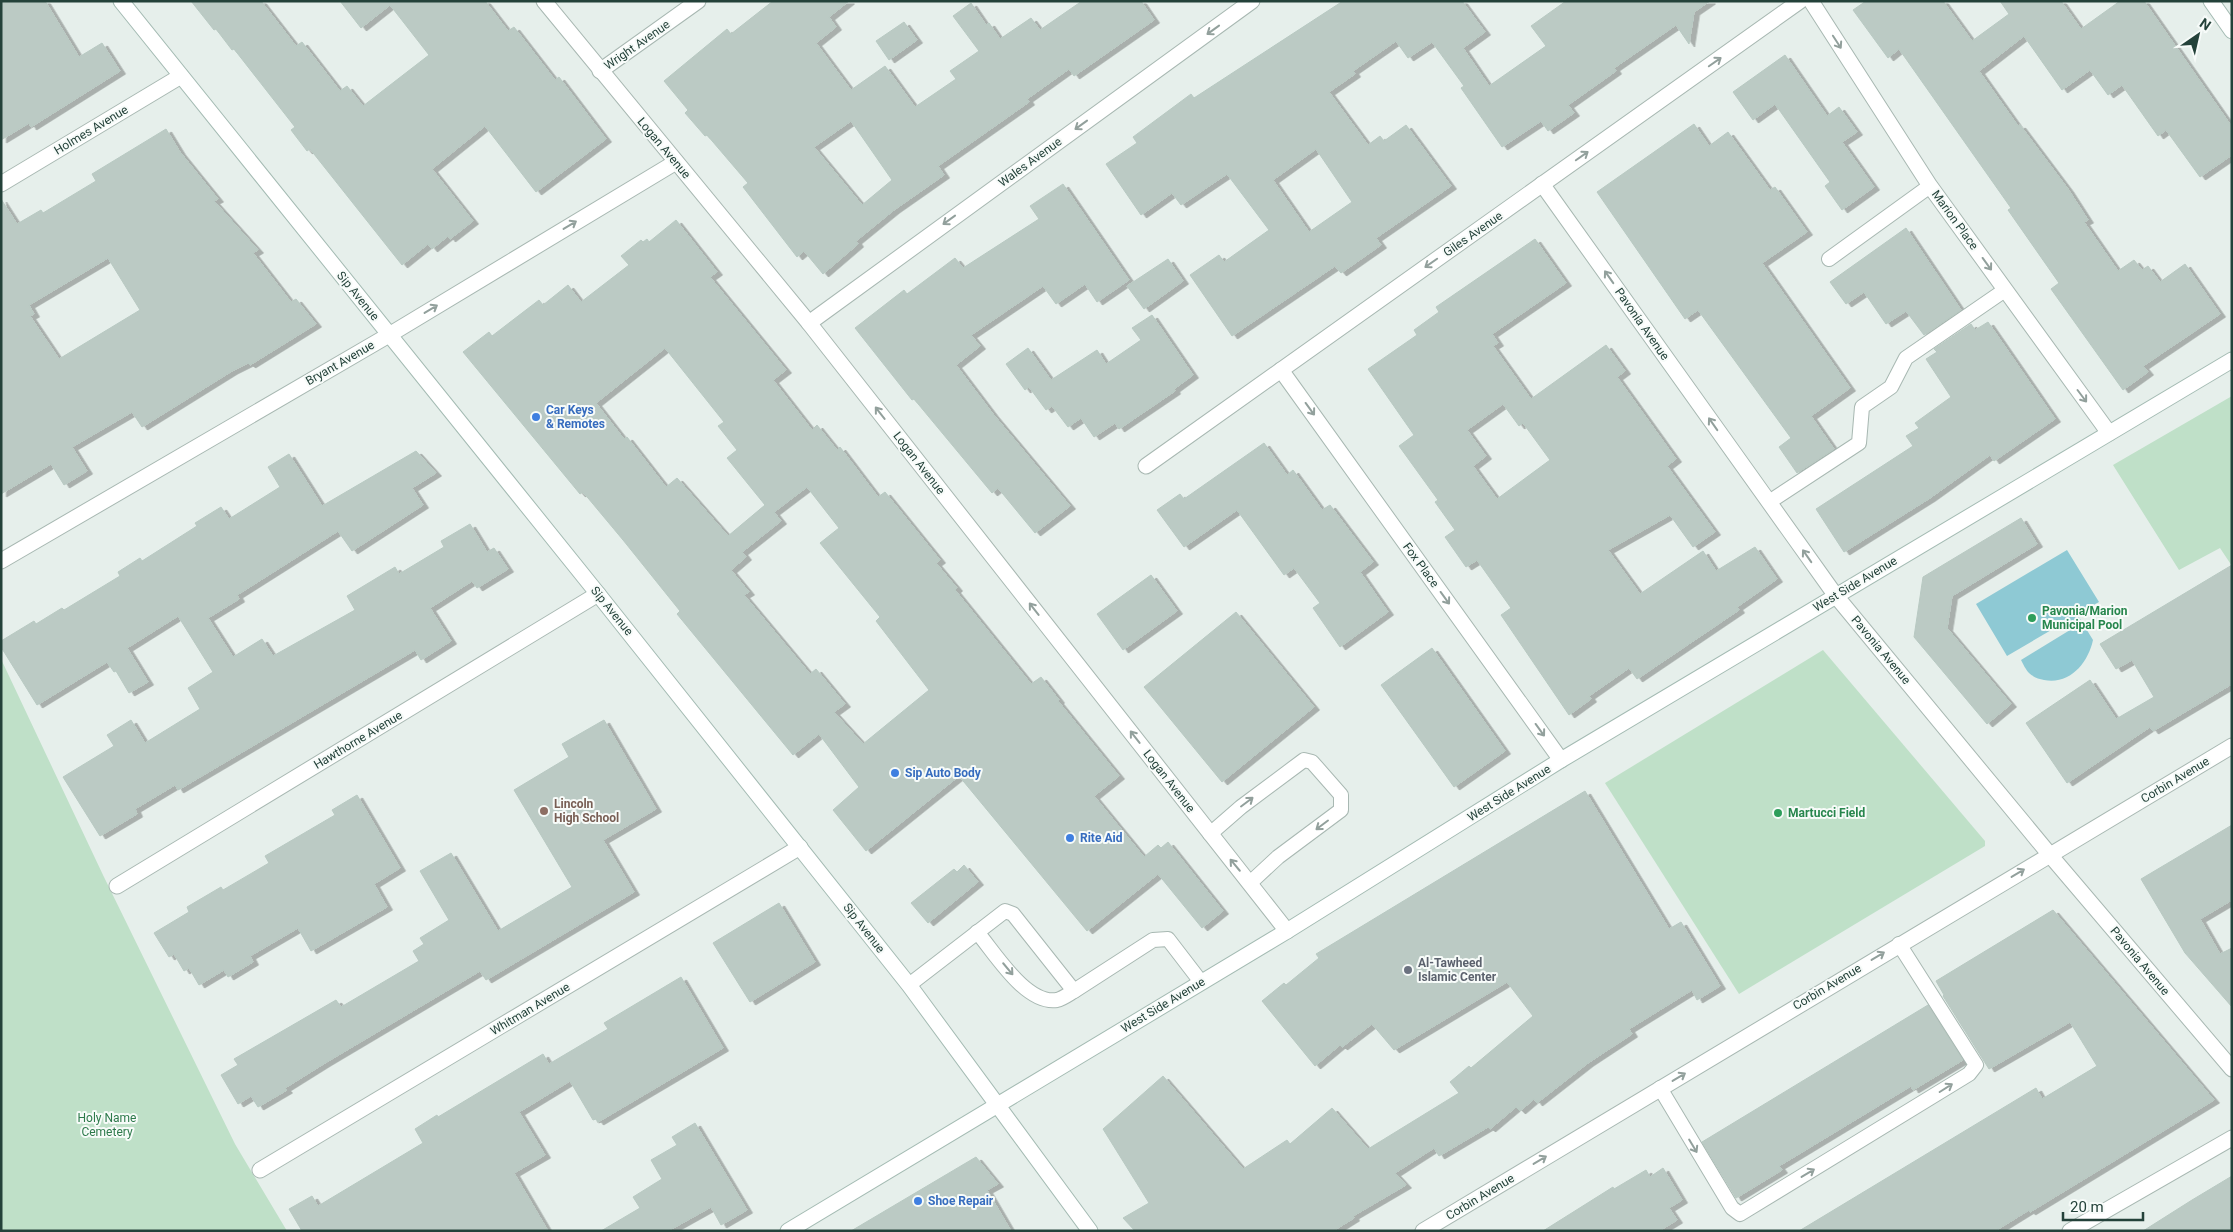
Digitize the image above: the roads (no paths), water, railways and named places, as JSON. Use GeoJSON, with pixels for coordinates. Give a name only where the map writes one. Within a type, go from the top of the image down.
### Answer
{"type":"FeatureCollection","features":[{"type":"Feature","properties":{"kind":"street","name":"Sip Avenue"},"geometry":{"type":"LineString","coordinates":[[121,1],[598,594],[909,985],[1090,1231]]}},
{"type":"Feature","properties":{"kind":"street","name":"Logan Avenue"},"geometry":{"type":"LineString","coordinates":[[544,1],[809,323],[1287,931]]}},
{"type":"Feature","properties":{"kind":"street","name":"Wright Avenue"},"geometry":{"type":"LineString","coordinates":[[600,71],[698,1]]}},
{"type":"Feature","properties":{"kind":"street","name":"Wales Avenue"},"geometry":{"type":"LineString","coordinates":[[809,323],[1252,1]]}},
{"type":"Feature","properties":{"kind":"street","name":"Giles Avenue"},"geometry":{"type":"LineString","coordinates":[[1146,466],[1800,1]]}},
{"type":"Feature","properties":{"kind":"street","name":"Marion Place"},"geometry":{"type":"LineString","coordinates":[[1811,1],[1930,186],[2109,433]]}},
{"type":"Feature","properties":{"kind":"street"},"geometry":{"type":"LineString","coordinates":[[2211,1],[2232,31]]}},
{"type":"Feature","properties":{"kind":"street","name":"Holmes Avenue"},"geometry":{"type":"LineString","coordinates":[[1,184],[181,76]]}},
{"type":"Feature","properties":{"kind":"street","name":"Bryant Avenue"},"geometry":{"type":"LineString","coordinates":[[1,561],[389,335],[676,162]]}},
{"type":"Feature","properties":{"kind":"street","name":"Pavonia Avenue"},"geometry":{"type":"LineString","coordinates":[[1542,184],[1836,596],[2050,855],[2232,1069]]}},
{"type":"Feature","properties":{"kind":"street","name":"West Side Avenue"},"geometry":{"type":"LineString","coordinates":[[788,1231],[1287,931],[1562,760],[2232,360]]}},
{"type":"Feature","properties":{"kind":"street","name":"Fox Place"},"geometry":{"type":"LineString","coordinates":[[1281,370],[1562,760]]}},
{"type":"Feature","properties":{"kind":"street","name":"Hawthorne Avenue"},"geometry":{"type":"LineString","coordinates":[[117,886],[598,594]]}},
{"type":"Feature","properties":{"kind":"street","name":"Corbin Avenue"},"geometry":{"type":"LineString","coordinates":[[1423,1231],[2232,746]]}},
{"type":"Feature","properties":{"kind":"street","name":"Whitman Avenue"},"geometry":{"type":"LineString","coordinates":[[260,1170],[800,847]]}},
{"type":"Feature","properties":{"kind":"street"},"geometry":{"type":"LineString","coordinates":[[2070,1231],[2232,1138]]}},
{"type":"Feature","properties":{"kind":"lane"},"geometry":{"type":"LineString","coordinates":[[1829,259],[1930,186]]}},
{"type":"Feature","properties":{"kind":"lane"},"geometry":{"type":"LineString","coordinates":[[1769,502],[1859,444],[1862,406],[1891,387],[1906,358],[2006,290]]}},
{"type":"Feature","properties":{"kind":"lane"},"geometry":{"type":"LineString","coordinates":[[1210,834],[1241,807],[1304,760],[1312,762],[1341,795],[1341,810],[1278,857],[1250,882]]}},
{"type":"Feature","properties":{"kind":"lane"},"geometry":{"type":"LineString","coordinates":[[909,985],[1005,911],[1014,914],[1074,991]]}},
{"type":"Feature","properties":{"kind":"lane"},"geometry":{"type":"LineString","coordinates":[[977,932],[1025,990],[1043,1000],[1058,1000],[1153,940],[1168,939],[1201,982]]}},
{"type":"Feature","properties":{"kind":"lane"},"geometry":{"type":"LineString","coordinates":[[1660,1088],[1732,1208],[1740,1214],[1807,1174],[1968,1074],[1976,1065],[1899,944]]}},
{"type":"Feature","properties":{"kind":"water","name":"Pavonia/Marion Municipal Pool"},"geometry":{"type":"Polygon","coordinates":[[[2067,550],[2099,602],[2077,614],[2093,640],[2087,657],[2070,676],[2053,681],[2044,680],[2036,678],[2031,674],[2021,660],[2070,630],[2065,622],[2007,656],[1976,604],[2067,550]]]}},
{"type":"Feature","properties":{"kind":"place","name":"Car Keys & Remotes"},"geometry":{"type":"Point","coordinates":[536,417]}},
{"type":"Feature","properties":{"kind":"place","name":"Pavonia/Marion Municipal Pool"},"geometry":{"type":"Point","coordinates":[2032,618]}},
{"type":"Feature","properties":{"kind":"place","name":"Sip Auto Body"},"geometry":{"type":"Point","coordinates":[895,773]}},
{"type":"Feature","properties":{"kind":"place","name":"Lincoln High School"},"geometry":{"type":"Point","coordinates":[544,811]}},
{"type":"Feature","properties":{"kind":"place","name":"Martucci Field"},"geometry":{"type":"Point","coordinates":[1778,813]}},
{"type":"Feature","properties":{"kind":"place","name":"Rite Aid"},"geometry":{"type":"Point","coordinates":[1070,838]}},
{"type":"Feature","properties":{"kind":"place","name":"Al-Tawheed Islamic Center"},"geometry":{"type":"Point","coordinates":[1408,970]}},
{"type":"Feature","properties":{"kind":"place","name":"Shoe Repair"},"geometry":{"type":"Point","coordinates":[918,1201]}},
{"type":"Feature","properties":{"kind":"park label","name":"Holy Name Cemetery"},"geometry":{"type":"Point","coordinates":[107,1125]}}]}
